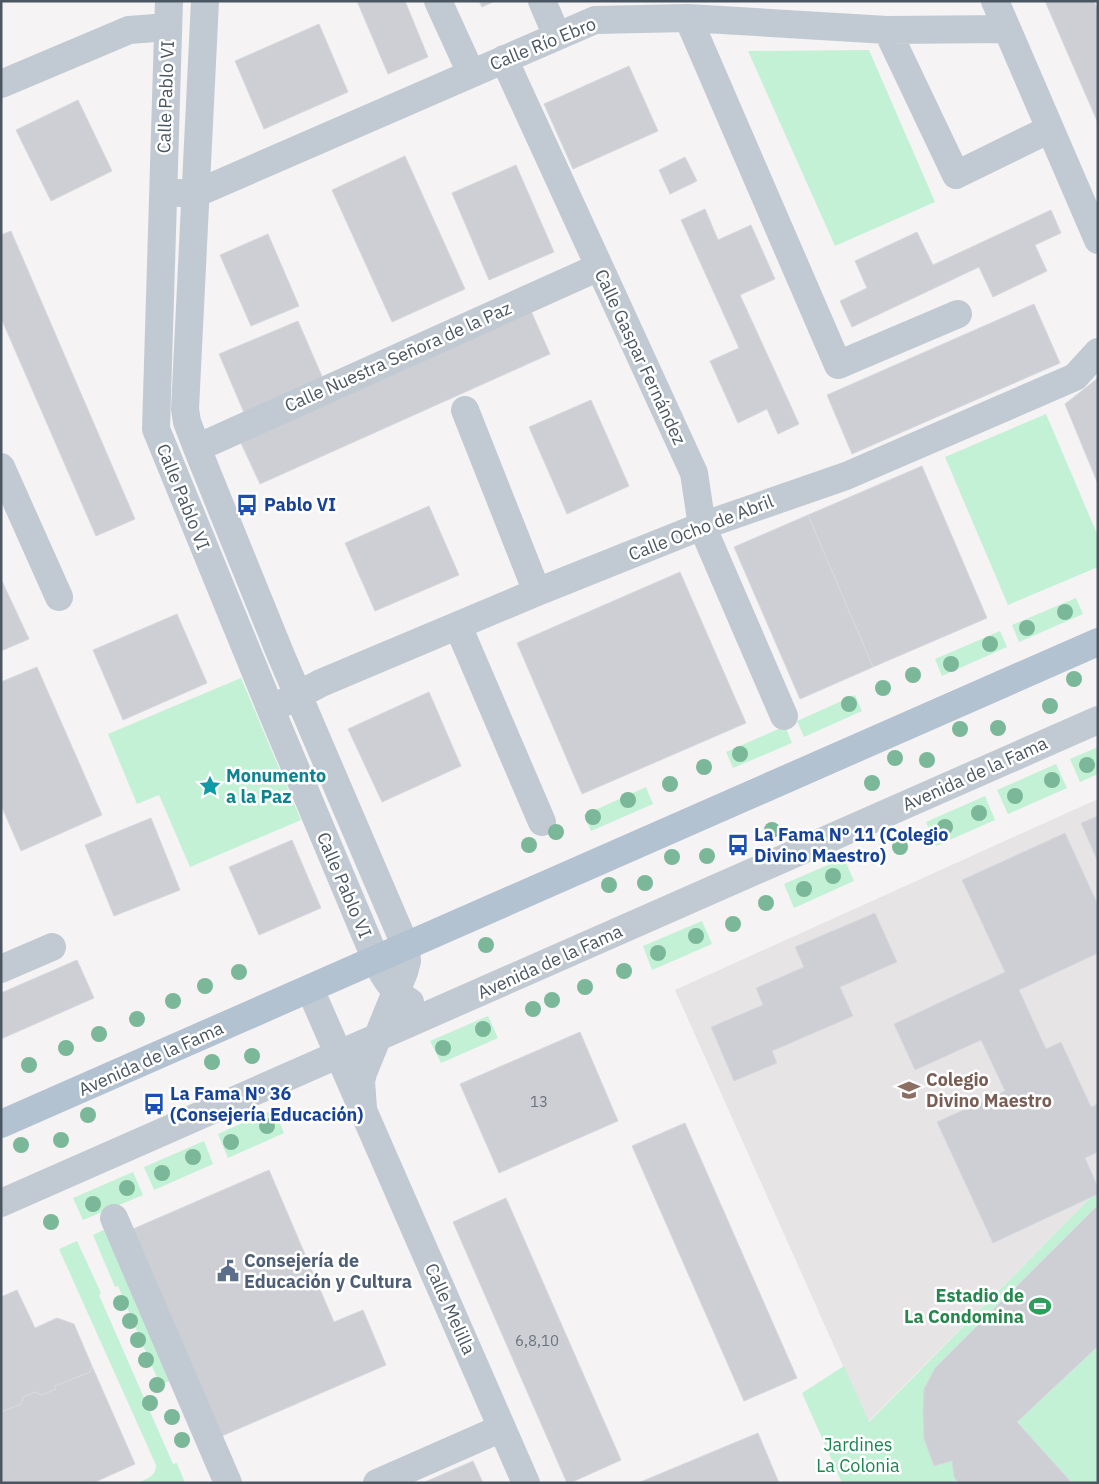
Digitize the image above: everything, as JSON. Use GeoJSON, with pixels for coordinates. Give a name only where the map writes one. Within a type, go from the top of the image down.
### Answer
{"type":"FeatureCollection","features":[{"type":"Feature","properties":{"kind":"main road","name":"Avenida de la Fama"},"geometry":{"type":"LineString","coordinates":[[1,1124],[1098,642]]}},
{"type":"Feature","properties":{"kind":"street"},"geometry":{"type":"LineString","coordinates":[[1,84],[169,14],[192,1]]}},
{"type":"Feature","properties":{"kind":"street","name":"Calle Pablo VI"},"geometry":{"type":"LineString","coordinates":[[204,1],[185,409],[187,422],[297,694],[406,947]]}},
{"type":"Feature","properties":{"kind":"street"},"geometry":{"type":"LineString","coordinates":[[438,1],[471,73]]}},
{"type":"Feature","properties":{"kind":"street"},"geometry":{"type":"LineString","coordinates":[[542,1],[557,36]]}},
{"type":"Feature","properties":{"kind":"street"},"geometry":{"type":"LineString","coordinates":[[995,1],[1098,240]]}},
{"type":"Feature","properties":{"kind":"street","name":"Calle Pablo VI"},"geometry":{"type":"LineString","coordinates":[[169,14],[156,429],[376,960]]}},
{"type":"Feature","properties":{"kind":"street"},"geometry":{"type":"LineString","coordinates":[[688,18],[838,365],[958,314]]}},
{"type":"Feature","properties":{"kind":"street","name":"Calle Río Ebro"},"geometry":{"type":"LineString","coordinates":[[195,194],[595,20],[688,18],[887,30],[1007,29]]}},
{"type":"Feature","properties":{"kind":"street"},"geometry":{"type":"LineString","coordinates":[[887,30],[956,175],[1050,129]]}},
{"type":"Feature","properties":{"kind":"street","name":"Calle Gaspar Fernández"},"geometry":{"type":"LineString","coordinates":[[504,59],[694,473],[702,526],[784,716]]}},
{"type":"Feature","properties":{"kind":"street"},"geometry":{"type":"LineString","coordinates":[[162,193],[195,194]]}},
{"type":"Feature","properties":{"kind":"street","name":"Calle Nuestra Señora de la Paz"},"geometry":{"type":"LineString","coordinates":[[196,448],[599,267]]}},
{"type":"Feature","properties":{"kind":"street","name":"Calle Ocho de Abril"},"geometry":{"type":"LineString","coordinates":[[271,710],[297,694],[537,592],[702,526],[846,476],[1075,377],[1098,352]]}},
{"type":"Feature","properties":{"kind":"street"},"geometry":{"type":"LineString","coordinates":[[464,410],[537,592]]}},
{"type":"Feature","properties":{"kind":"street"},"geometry":{"type":"LineString","coordinates":[[1,468],[58,597]]}},
{"type":"Feature","properties":{"kind":"street"},"geometry":{"type":"LineString","coordinates":[[458,626],[542,822]]}},
{"type":"Feature","properties":{"kind":"street","name":"Avenida de la Fama"},"geometry":{"type":"LineString","coordinates":[[1,1203],[1098,720]]}},
{"type":"Feature","properties":{"kind":"street"},"geometry":{"type":"LineString","coordinates":[[1,970],[52,947]]}},
{"type":"Feature","properties":{"kind":"street"},"geometry":{"type":"LineString","coordinates":[[378,1037],[406,966],[406,947]]}},
{"type":"Feature","properties":{"kind":"street"},"geometry":{"type":"LineString","coordinates":[[376,960],[383,975],[397,992],[410,1002],[431,1007],[458,1002]]}},
{"type":"Feature","properties":{"kind":"street"},"geometry":{"type":"LineString","coordinates":[[376,960],[381,987],[382,1010],[381,1027],[378,1037]]}},
{"type":"Feature","properties":{"kind":"street","name":"Calle Melilla"},"geometry":{"type":"LineString","coordinates":[[310,989],[526,1483]]}},
{"type":"Feature","properties":{"kind":"street","name":"Calle Melilla"},"geometry":{"type":"LineString","coordinates":[[362,1108],[361,1080],[378,1037]]}},
{"type":"Feature","properties":{"kind":"street"},"geometry":{"type":"LineString","coordinates":[[114,1218],[228,1483]]}},
{"type":"Feature","properties":{"kind":"street"},"geometry":{"type":"LineString","coordinates":[[377,1483],[502,1428]]}},
{"type":"Feature","properties":{"kind":"shaded area","name":"Colegio Divino Maestro"},"geometry":{"type":"Polygon","coordinates":[[[1098,799],[1098,1190],[868,1422],[675,990],[1098,799]]]}},
{"type":"Feature","properties":{"kind":"green space"},"geometry":{"type":"Polygon","coordinates":[[[869,50],[935,202],[835,246],[748,51],[869,50]]]}},
{"type":"Feature","properties":{"kind":"green space"},"geometry":{"type":"Polygon","coordinates":[[[1046,414],[1098,536],[1098,567],[1008,605],[945,457],[1046,414]]]}},
{"type":"Feature","properties":{"kind":"green space"},"geometry":{"type":"Polygon","coordinates":[[[1076,598],[1083,614],[1019,642],[1012,625],[1076,598]]]}},
{"type":"Feature","properties":{"kind":"green space"},"geometry":{"type":"Polygon","coordinates":[[[1000,631],[1007,647],[942,676],[935,659],[1000,631]]]}},
{"type":"Feature","properties":{"kind":"green space"},"geometry":{"type":"Polygon","coordinates":[[[241,678],[301,820],[190,867],[159,795],[137,804],[108,734],[241,678]]]}},
{"type":"Feature","properties":{"kind":"green space"},"geometry":{"type":"Polygon","coordinates":[[[855,695],[862,711],[804,737],[797,721],[855,695]]]}},
{"type":"Feature","properties":{"kind":"green space"},"geometry":{"type":"Polygon","coordinates":[[[785,726],[792,743],[733,768],[726,752],[785,726]]]}},
{"type":"Feature","properties":{"kind":"green space"},"geometry":{"type":"Polygon","coordinates":[[[1098,747],[1098,774],[1080,782],[1070,759],[1098,747]]]}},
{"type":"Feature","properties":{"kind":"green space"},"geometry":{"type":"Polygon","coordinates":[[[1056,764],[1067,788],[1008,814],[997,790],[1056,764]]]}},
{"type":"Feature","properties":{"kind":"green space"},"geometry":{"type":"Polygon","coordinates":[[[646,787],[653,804],[591,831],[584,815],[646,787]]]}},
{"type":"Feature","properties":{"kind":"green space"},"geometry":{"type":"Polygon","coordinates":[[[985,796],[995,820],[936,846],[926,822],[985,796]]]}},
{"type":"Feature","properties":{"kind":"green space"},"geometry":{"type":"Polygon","coordinates":[[[844,858],[854,881],[794,908],[784,884],[844,858]]]}},
{"type":"Feature","properties":{"kind":"green space"},"geometry":{"type":"Polygon","coordinates":[[[702,921],[712,944],[652,970],[643,946],[702,921]]]}},
{"type":"Feature","properties":{"kind":"green space"},"geometry":{"type":"Polygon","coordinates":[[[488,1016],[498,1038],[441,1063],[430,1041],[488,1016]]]}},
{"type":"Feature","properties":{"kind":"green space"},"geometry":{"type":"Polygon","coordinates":[[[274,1109],[284,1133],[228,1158],[218,1134],[274,1109]]]}},
{"type":"Feature","properties":{"kind":"green space"},"geometry":{"type":"Polygon","coordinates":[[[204,1141],[213,1164],[154,1190],[144,1167],[204,1141]]]}},
{"type":"Feature","properties":{"kind":"green space"},"geometry":{"type":"Polygon","coordinates":[[[133,1172],[143,1195],[83,1220],[73,1198],[133,1172]]]}},
{"type":"Feature","properties":{"kind":"green space","name":"Estadio de La Condomina"},"geometry":{"type":"Polygon","coordinates":[[[1098,1190],[1098,1483],[842,1483],[802,1393],[844,1366],[869,1422],[1098,1190]]]}},
{"type":"Feature","properties":{"kind":"green space"},"geometry":{"type":"Polygon","coordinates":[[[112,1226],[177,1378],[160,1385],[118,1286],[115,1287],[93,1235],[112,1226]]]}},
{"type":"Feature","properties":{"kind":"green space"},"geometry":{"type":"Polygon","coordinates":[[[77,1241],[173,1464],[177,1463],[185,1483],[137,1483],[152,1475],[156,1465],[59,1249],[77,1241]]]}},
{"type":"Feature","properties":{"kind":"building"},"geometry":{"type":"Polygon","coordinates":[[[357,1],[405,1],[428,57],[388,74],[357,1]]]}},
{"type":"Feature","properties":{"kind":"building"},"geometry":{"type":"Polygon","coordinates":[[[479,1],[495,1],[482,7],[479,1]]]}},
{"type":"Feature","properties":{"kind":"building"},"geometry":{"type":"Polygon","coordinates":[[[1045,1],[1094,1],[1098,11],[1098,123],[1045,1]]]}},
{"type":"Feature","properties":{"kind":"building"},"geometry":{"type":"Polygon","coordinates":[[[319,24],[348,92],[264,129],[235,61],[319,24]]]}},
{"type":"Feature","properties":{"kind":"building"},"geometry":{"type":"Polygon","coordinates":[[[629,66],[658,131],[573,169],[544,104],[629,66]]]}},
{"type":"Feature","properties":{"kind":"building"},"geometry":{"type":"Polygon","coordinates":[[[78,100],[112,171],[51,201],[16,130],[78,100]]]}},
{"type":"Feature","properties":{"kind":"building"},"geometry":{"type":"Polygon","coordinates":[[[405,156],[465,289],[392,322],[332,190],[405,156]]]}},
{"type":"Feature","properties":{"kind":"building"},"geometry":{"type":"Polygon","coordinates":[[[685,157],[697,181],[670,194],[659,170],[685,157]]]}},
{"type":"Feature","properties":{"kind":"building"},"geometry":{"type":"Polygon","coordinates":[[[516,165],[554,252],[489,280],[452,193],[516,165]]]}},
{"type":"Feature","properties":{"kind":"building"},"geometry":{"type":"Polygon","coordinates":[[[705,209],[718,240],[751,225],[775,279],[740,295],[799,424],[778,434],[767,409],[738,423],[710,361],[739,348],[681,220],[705,209]]]}},
{"type":"Feature","properties":{"kind":"building"},"geometry":{"type":"Polygon","coordinates":[[[1051,210],[1061,233],[1035,245],[1047,271],[993,297],[979,267],[852,327],[840,301],[867,288],[855,261],[917,232],[933,265],[1051,210]]]}},
{"type":"Feature","properties":{"kind":"building"},"geometry":{"type":"Polygon","coordinates":[[[11,231],[135,519],[96,536],[1,318],[1,235],[11,231]]]}},
{"type":"Feature","properties":{"kind":"building"},"geometry":{"type":"Polygon","coordinates":[[[268,234],[299,306],[251,326],[220,255],[268,234]]]}},
{"type":"Feature","properties":{"kind":"building"},"geometry":{"type":"Polygon","coordinates":[[[1034,304],[1060,363],[852,454],[827,395],[1034,304]]]}},
{"type":"Feature","properties":{"kind":"building"},"geometry":{"type":"Polygon","coordinates":[[[531,311],[550,354],[260,484],[240,441],[531,311]]]}},
{"type":"Feature","properties":{"kind":"building"},"geometry":{"type":"Polygon","coordinates":[[[298,321],[324,381],[245,415],[219,354],[298,321]]]}},
{"type":"Feature","properties":{"kind":"building"},"geometry":{"type":"Polygon","coordinates":[[[1098,378],[1098,484],[1065,404],[1098,378]]]}},
{"type":"Feature","properties":{"kind":"building"},"geometry":{"type":"Polygon","coordinates":[[[591,400],[629,486],[567,514],[529,427],[591,400]]]}},
{"type":"Feature","properties":{"kind":"building"},"geometry":{"type":"Polygon","coordinates":[[[922,466],[987,618],[873,667],[808,515],[922,466]]]}},
{"type":"Feature","properties":{"kind":"building"},"geometry":{"type":"Polygon","coordinates":[[[429,506],[459,575],[375,611],[345,543],[429,506]]]}},
{"type":"Feature","properties":{"kind":"building"},"geometry":{"type":"Polygon","coordinates":[[[808,515],[873,667],[800,699],[734,547],[808,515]]]}},
{"type":"Feature","properties":{"kind":"building"},"geometry":{"type":"Polygon","coordinates":[[[680,572],[746,723],[582,794],[517,643],[680,572]]]}},
{"type":"Feature","properties":{"kind":"building"},"geometry":{"type":"Polygon","coordinates":[[[1,579],[29,639],[1,651],[1,579]]]}},
{"type":"Feature","properties":{"kind":"building"},"geometry":{"type":"Polygon","coordinates":[[[177,614],[207,683],[123,720],[93,650],[177,614]]]}},
{"type":"Feature","properties":{"kind":"building"},"geometry":{"type":"Polygon","coordinates":[[[37,667],[102,815],[21,851],[1,805],[1,682],[37,667]]]}},
{"type":"Feature","properties":{"kind":"building"},"geometry":{"type":"Polygon","coordinates":[[[429,692],[461,766],[382,802],[348,729],[429,692]]]}},
{"type":"Feature","properties":{"kind":"building"},"geometry":{"type":"Polygon","coordinates":[[[1098,816],[1098,862],[1081,823],[1098,816]]]}},
{"type":"Feature","properties":{"kind":"building"},"geometry":{"type":"Polygon","coordinates":[[[151,818],[180,890],[114,916],[85,845],[151,818]]]}},
{"type":"Feature","properties":{"kind":"building"},"geometry":{"type":"Polygon","coordinates":[[[1065,833],[1098,905],[1098,953],[1019,990],[1046,1049],[1061,1042],[1091,1107],[1098,1104],[1098,1152],[1085,1158],[1098,1187],[1098,1194],[993,1243],[937,1122],[1005,1091],[981,1040],[915,1070],[894,1024],[1005,972],[962,880],[1065,833]]]}},
{"type":"Feature","properties":{"kind":"building"},"geometry":{"type":"Polygon","coordinates":[[[292,840],[321,908],[259,935],[229,867],[292,840]]]}},
{"type":"Feature","properties":{"kind":"building"},"geometry":{"type":"Polygon","coordinates":[[[875,913],[897,962],[840,987],[853,1016],[772,1051],[777,1063],[734,1081],[711,1027],[763,1005],[756,988],[804,967],[795,947],[875,913]]]}},
{"type":"Feature","properties":{"kind":"building"},"geometry":{"type":"Polygon","coordinates":[[[77,960],[94,998],[1,1039],[1,993],[77,960]]]}},
{"type":"Feature","properties":{"kind":"building"},"geometry":{"type":"Polygon","coordinates":[[[580,1032],[618,1121],[499,1173],[460,1084],[580,1032]]]}},
{"type":"Feature","properties":{"kind":"building"},"geometry":{"type":"Polygon","coordinates":[[[685,1123],[797,1378],[744,1401],[632,1146],[685,1123]]]}},
{"type":"Feature","properties":{"kind":"building","name":"Consejería de Educación y Cultura"},"geometry":{"type":"Polygon","coordinates":[[[269,1170],[334,1322],[363,1310],[386,1365],[215,1439],[126,1232],[269,1170]]]}},
{"type":"Feature","properties":{"kind":"building"},"geometry":{"type":"Polygon","coordinates":[[[506,1198],[621,1460],[570,1483],[567,1483],[453,1222],[506,1198]]]}},
{"type":"Feature","properties":{"kind":"building","name":"Estadio de La Condomina"},"geometry":{"type":"Polygon","coordinates":[[[1098,1205],[1098,1346],[1017,1422],[1072,1483],[958,1483],[954,1477],[952,1461],[934,1466],[924,1439],[924,1389],[935,1368],[1098,1205]]]}},
{"type":"Feature","properties":{"kind":"building"},"geometry":{"type":"Polygon","coordinates":[[[17,1290],[35,1328],[57,1318],[74,1324],[92,1366],[90,1372],[55,1386],[56,1389],[42,1395],[35,1392],[23,1397],[21,1404],[1,1412],[1,1297],[17,1290]]]}},
{"type":"Feature","properties":{"kind":"building"},"geometry":{"type":"Polygon","coordinates":[[[92,1366],[135,1464],[93,1483],[1,1483],[1,1412],[21,1404],[23,1397],[35,1392],[42,1395],[56,1389],[55,1386],[90,1372],[92,1366]]]}},
{"type":"Feature","properties":{"kind":"building"},"geometry":{"type":"Polygon","coordinates":[[[758,1433],[779,1483],[638,1483],[758,1433]]]}},
{"type":"Feature","properties":{"kind":"building"},"geometry":{"type":"Polygon","coordinates":[[[473,1461],[483,1483],[425,1482],[473,1461]]]}},
{"type":"Feature","properties":{"kind":"place","name":"Pablo VI"},"geometry":{"type":"Point","coordinates":[247,505]}},
{"type":"Feature","properties":{"kind":"place","name":"Monumento a la Paz"},"geometry":{"type":"Point","coordinates":[210,786]}},
{"type":"Feature","properties":{"kind":"place","name":"La Fama Nº 11 (Colegio Divino Maestro)"},"geometry":{"type":"Point","coordinates":[738,845]}},
{"type":"Feature","properties":{"kind":"place","name":"Colegio Divino Maestro"},"geometry":{"type":"Point","coordinates":[909,1090]}},
{"type":"Feature","properties":{"kind":"place","name":"La Fama Nº 36 (Consejería Educación)"},"geometry":{"type":"Point","coordinates":[154,1104]}},
{"type":"Feature","properties":{"kind":"place","name":"Consejería de Educación y Cultura"},"geometry":{"type":"Point","coordinates":[228,1271]}},
{"type":"Feature","properties":{"kind":"place","name":"Estadio de La Condomina"},"geometry":{"type":"Point","coordinates":[1040,1306]}},
{"type":"Feature","properties":{"kind":"park label","name":"Jardines La Colonia"},"geometry":{"type":"Point","coordinates":[858,1455]}}]}
